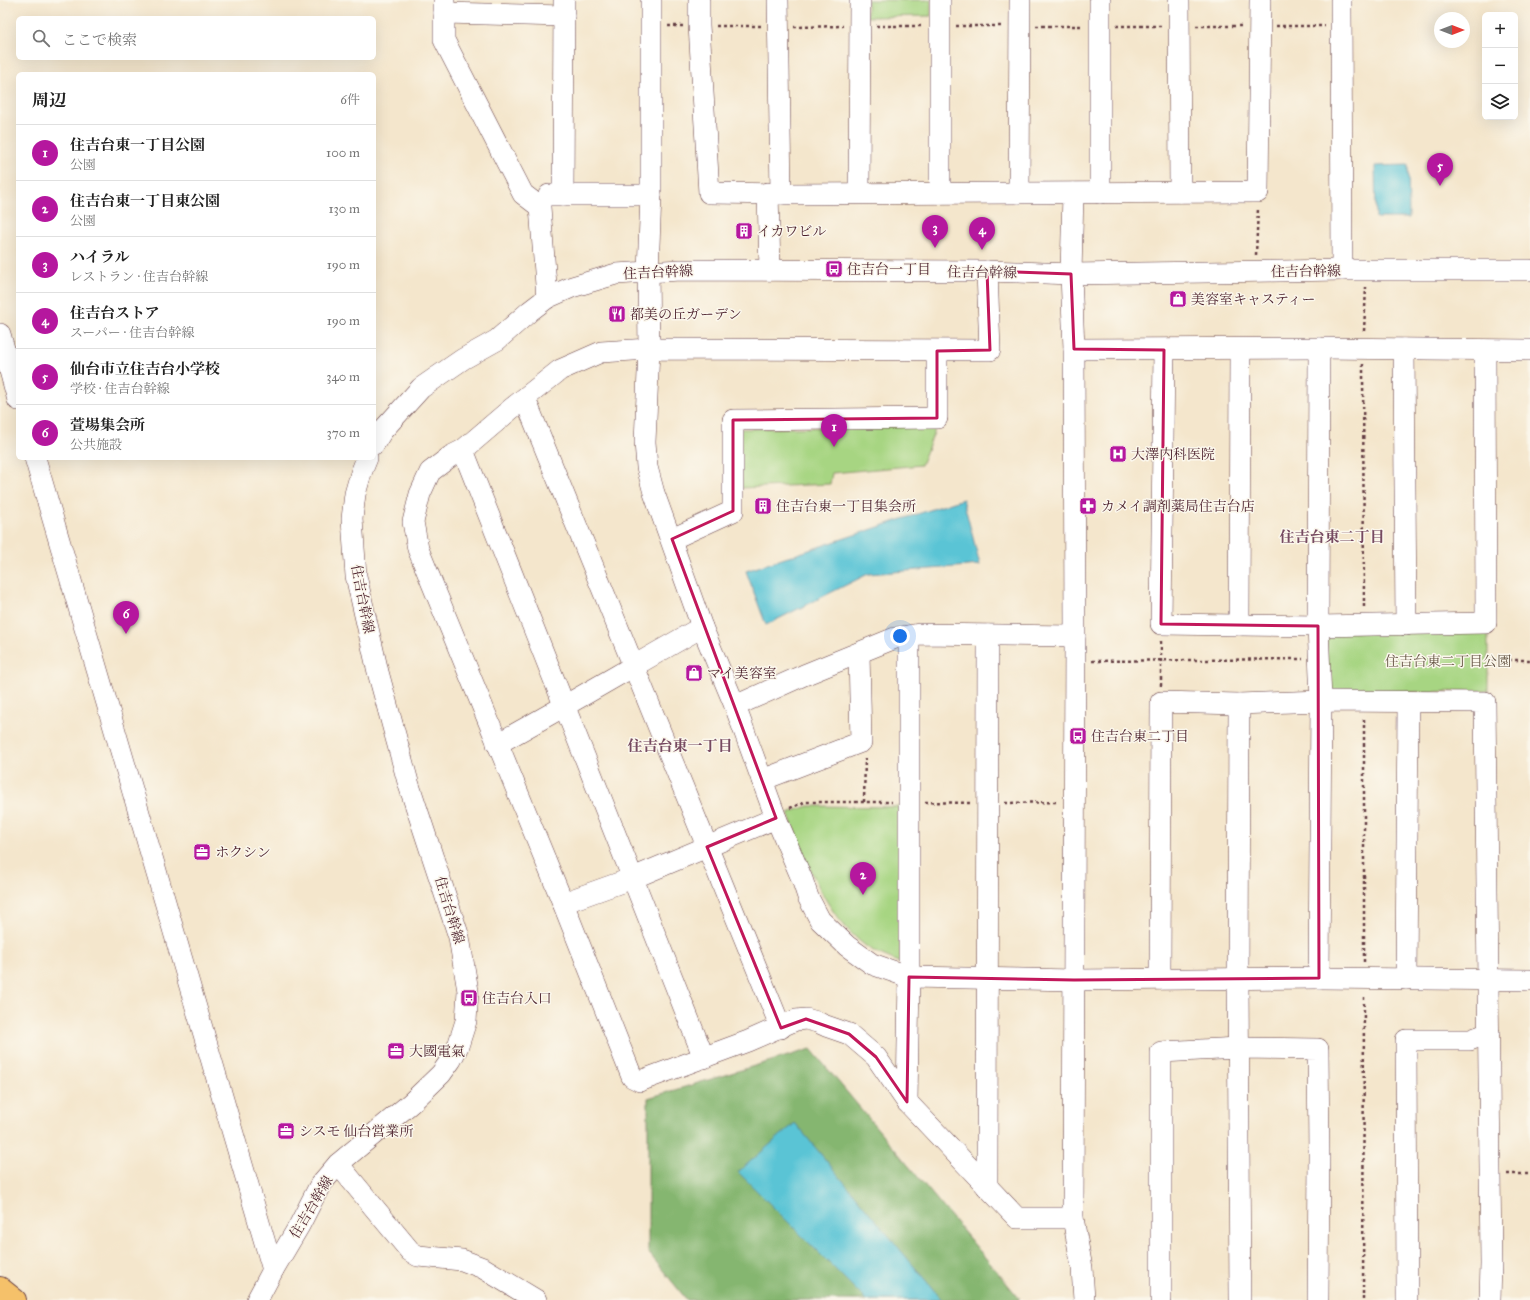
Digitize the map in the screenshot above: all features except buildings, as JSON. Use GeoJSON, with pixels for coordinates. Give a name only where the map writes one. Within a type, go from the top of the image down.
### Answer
{"type":"FeatureCollection","features":[{"type":"Feature","properties":{"kind":"highway"},"geometry":{"type":"LineString","coordinates":[[0,1288],[15,1300]]}},
{"type":"Feature","properties":{"kind":"street"},"geometry":{"type":"LineString","coordinates":[[651,0],[651,195],[648,271],[649,349],[645,442],[647,467],[654,493],[672,539],[702,627],[735,706],[775,816],[802,879],[808,897],[820,920],[847,946],[872,964],[909,977],[1074,980],[1319,978],[1530,980]]}},
{"type":"Feature","properties":{"kind":"street"},"geometry":{"type":"LineString","coordinates":[[700,0],[699,25],[709,193],[775,194],[1258,192],[1260,0]]}},
{"type":"Feature","properties":{"kind":"street"},"geometry":{"type":"LineString","coordinates":[[770,270],[775,194],[778,0]]}},
{"type":"Feature","properties":{"kind":"street"},"geometry":{"type":"LineString","coordinates":[[859,193],[860,0]]}},
{"type":"Feature","properties":{"kind":"street"},"geometry":{"type":"LineString","coordinates":[[940,0],[940,193]]}},
{"type":"Feature","properties":{"kind":"street"},"geometry":{"type":"LineString","coordinates":[[1019,193],[1020,0]]}},
{"type":"Feature","properties":{"kind":"street"},"geometry":{"type":"LineString","coordinates":[[1100,0],[1100,192]]}},
{"type":"Feature","properties":{"kind":"street"},"geometry":{"type":"LineString","coordinates":[[1179,0],[1180,192]]}},
{"type":"Feature","properties":{"kind":"street"},"geometry":{"type":"LineString","coordinates":[[1341,0],[1342,270]]}},
{"type":"Feature","properties":{"kind":"street"},"geometry":{"type":"LineString","coordinates":[[547,298],[540,207],[522,194],[444,40],[444,6],[564,8],[563,195]]}},
{"type":"Feature","properties":{"kind":"street"},"geometry":{"type":"LineString","coordinates":[[1073,192],[1072,274],[1074,349],[1075,636],[1073,1218],[1082,1268],[1084,1300]]}},
{"type":"Feature","properties":{"kind":"street"},"geometry":{"type":"LineString","coordinates":[[522,194],[651,195]]}},
{"type":"Feature","properties":{"kind":"street","name":"住吉台幹線"},"geometry":{"type":"LineString","coordinates":[[376,441],[382,431],[421,388],[463,359],[497,340],[547,298],[572,287],[616,274],[648,271],[770,270],[987,271],[1072,274],[1342,270],[1530,270]]}},
{"type":"Feature","properties":{"kind":"street"},"geometry":{"type":"LineString","coordinates":[[987,271],[990,350],[649,349],[601,352],[560,370],[463,450],[451,456],[430,472],[420,494],[413,522],[418,549],[563,904],[632,1078],[640,1081],[704,1058],[780,1028],[796,1020],[806,1019],[817,1022],[848,1034],[876,1057],[906,1102],[1017,1218],[1073,1218]]}},
{"type":"Feature","properties":{"kind":"street"},"geometry":{"type":"LineString","coordinates":[[0,334],[16,393]]}},
{"type":"Feature","properties":{"kind":"street"},"geometry":{"type":"LineString","coordinates":[[1074,349],[1164,350],[1320,348],[1530,350]]}},
{"type":"Feature","properties":{"kind":"street"},"geometry":{"type":"LineString","coordinates":[[1319,978],[1321,701],[1318,626],[1320,348]]}},
{"type":"Feature","properties":{"kind":"street"},"geometry":{"type":"LineString","coordinates":[[1239,625],[1240,349]]}},
{"type":"Feature","properties":{"kind":"street"},"geometry":{"type":"LineString","coordinates":[[1404,349],[1406,625]]}},
{"type":"Feature","properties":{"kind":"street"},"geometry":{"type":"LineString","coordinates":[[1164,350],[1161,624],[1318,626],[1486,623],[1485,350]]}},
{"type":"Feature","properties":{"kind":"street"},"geometry":{"type":"LineString","coordinates":[[672,539],[733,511],[733,420],[937,418],[937,351]]}},
{"type":"Feature","properties":{"kind":"street"},"geometry":{"type":"LineString","coordinates":[[525,399],[780,1028]]}},
{"type":"Feature","properties":{"kind":"street"},"geometry":{"type":"LineString","coordinates":[[463,450],[704,1058]]}},
{"type":"Feature","properties":{"kind":"street"},"geometry":{"type":"LineString","coordinates":[[36,460],[273,1270]]}},
{"type":"Feature","properties":{"kind":"street","name":"住吉台幹線"},"geometry":{"type":"LineString","coordinates":[[257,1300],[299,1226],[320,1185],[338,1164],[411,1103],[441,1074],[451,1060],[458,1046],[466,1021],[468,991],[459,937],[408,782],[378,672],[356,576],[352,519],[355,494],[366,460]]}},
{"type":"Feature","properties":{"kind":"street"},"geometry":{"type":"LineString","coordinates":[[498,744],[564,708],[632,666],[702,627]]}},
{"type":"Feature","properties":{"kind":"street"},"geometry":{"type":"LineString","coordinates":[[735,706],[895,638],[919,634],[1075,636]]}},
{"type":"Feature","properties":{"kind":"street"},"geometry":{"type":"LineString","coordinates":[[987,1187],[988,635]]}},
{"type":"Feature","properties":{"kind":"street"},"geometry":{"type":"LineString","coordinates":[[906,1102],[909,977],[909,636]]}},
{"type":"Feature","properties":{"kind":"street"},"geometry":{"type":"LineString","coordinates":[[762,780],[861,742],[859,653]]}},
{"type":"Feature","properties":{"kind":"street"},"geometry":{"type":"LineString","coordinates":[[1160,979],[1161,702],[1239,704],[1321,701],[1485,702],[1491,1264],[1490,1300]]}},
{"type":"Feature","properties":{"kind":"street"},"geometry":{"type":"LineString","coordinates":[[1406,979],[1408,702]]}},
{"type":"Feature","properties":{"kind":"street"},"geometry":{"type":"LineString","coordinates":[[1239,704],[1238,979],[1240,1300]]}},
{"type":"Feature","properties":{"kind":"street"},"geometry":{"type":"LineString","coordinates":[[563,904],[633,878],[707,847],[775,816]]}},
{"type":"Feature","properties":{"kind":"street"},"geometry":{"type":"LineString","coordinates":[[1407,1300],[1406,1040],[1470,1040],[1489,1033]]}},
{"type":"Feature","properties":{"kind":"street"},"geometry":{"type":"LineString","coordinates":[[1161,1300],[1161,1052],[1239,1048],[1318,1049],[1320,1155],[1318,1300]]}},
{"type":"Feature","properties":{"kind":"street"},"geometry":{"type":"LineString","coordinates":[[338,1164],[410,1251],[418,1256],[462,1260],[483,1268],[536,1300]]}},
{"type":"Feature","properties":{"kind":"path"},"geometry":{"type":"LineString","coordinates":[[651,26],[699,25]]}},
{"type":"Feature","properties":{"kind":"path"},"geometry":{"type":"LineString","coordinates":[[1179,26],[1341,26]]}},
{"type":"Feature","properties":{"kind":"path"},"geometry":{"type":"LineString","coordinates":[[1256,255],[1258,192]]}},
{"type":"Feature","properties":{"kind":"path"},"geometry":{"type":"LineString","coordinates":[[1364,625],[1363,349],[1366,270]]}},
{"type":"Feature","properties":{"kind":"path"},"geometry":{"type":"LineString","coordinates":[[1161,624],[1161,702]]}},
{"type":"Feature","properties":{"kind":"path"},"geometry":{"type":"LineString","coordinates":[[1075,661],[1319,659]]}},
{"type":"Feature","properties":{"kind":"path"},"geometry":{"type":"LineString","coordinates":[[1485,660],[1530,660]]}},
{"type":"Feature","properties":{"kind":"path"},"geometry":{"type":"LineString","coordinates":[[1363,1300],[1364,702]]}},
{"type":"Feature","properties":{"kind":"path"},"geometry":{"type":"LineString","coordinates":[[861,742],[865,753],[864,802]]}},
{"type":"Feature","properties":{"kind":"path"},"geometry":{"type":"LineString","coordinates":[[775,816],[805,802],[909,802]]}},
{"type":"Feature","properties":{"kind":"path"},"geometry":{"type":"LineString","coordinates":[[1490,1175],[1530,1174]]}},
{"type":"Feature","properties":{"kind":"highlighted area"},"geometry":{"type":"Polygon","coordinates":[[[987,271],[1071,274],[1074,349],[1164,350],[1161,624],[1318,626],[1319,978],[1074,980],[909,977],[907,1102],[876,1057],[849,1034],[806,1019],[781,1028],[707,847],[776,818],[672,539],[733,511],[733,420],[937,418],[937,351],[990,350],[987,271]]]}},
{"type":"Feature","properties":{"kind":"green space"},"geometry":{"type":"Polygon","coordinates":[[[867,0],[931,0],[931,16],[867,17],[867,0]]]}},
{"type":"Feature","properties":{"kind":"green space"},"geometry":{"type":"Polygon","coordinates":[[[937,425],[921,465],[832,473],[830,484],[739,488],[740,429],[937,425]]]}},
{"type":"Feature","properties":{"kind":"green space","name":"住吉台東二丁目公園"},"geometry":{"type":"Polygon","coordinates":[[[1488,631],[1488,691],[1335,693],[1327,686],[1326,641],[1333,632],[1488,631]]]}},
{"type":"Feature","properties":{"kind":"green space"},"geometry":{"type":"Polygon","coordinates":[[[808,806],[902,807],[900,963],[867,947],[852,934],[839,919],[818,886],[788,813],[808,806]]]}},
{"type":"Feature","properties":{"kind":"green space"},"geometry":{"type":"Polygon","coordinates":[[[811,1049],[1019,1298],[1019,1300],[687,1300],[648,1252],[648,1098],[811,1049]]]}},
{"type":"Feature","properties":{"kind":"water"},"geometry":{"type":"Polygon","coordinates":[[[1408,165],[1409,218],[1376,218],[1375,166],[1408,165]]]}},
{"type":"Feature","properties":{"kind":"water"},"geometry":{"type":"Polygon","coordinates":[[[963,499],[980,565],[868,574],[766,625],[746,571],[963,499]]]}},
{"type":"Feature","properties":{"kind":"water"},"geometry":{"type":"Polygon","coordinates":[[[795,1123],[942,1300],[866,1300],[738,1172],[795,1123]]]}},
{"type":"Feature","properties":{"kind":"place","name":"仙台市立住吉台小学校"},"geometry":{"type":"Point","coordinates":[1440,186]}},
{"type":"Feature","properties":{"kind":"place","name":"イカワビル"},"geometry":{"type":"Point","coordinates":[744,231]}},
{"type":"Feature","properties":{"kind":"place","name":"ハイラル"},"geometry":{"type":"Point","coordinates":[935,248]}},
{"type":"Feature","properties":{"kind":"place","name":"住吉台ストア"},"geometry":{"type":"Point","coordinates":[982,250]}},
{"type":"Feature","properties":{"kind":"place","name":"住吉台一丁目"},"geometry":{"type":"Point","coordinates":[834,269]}},
{"type":"Feature","properties":{"kind":"place","name":"美容室キャスティー"},"geometry":{"type":"Point","coordinates":[1178,299]}},
{"type":"Feature","properties":{"kind":"place","name":"都美の丘ガーデン"},"geometry":{"type":"Point","coordinates":[617,314]}},
{"type":"Feature","properties":{"kind":"place","name":"住吉台東一丁目公園"},"geometry":{"type":"Point","coordinates":[834,447]}},
{"type":"Feature","properties":{"kind":"place","name":"大澤内科医院"},"geometry":{"type":"Point","coordinates":[1118,454]}},
{"type":"Feature","properties":{"kind":"place","name":"住吉台東一丁目集会所"},"geometry":{"type":"Point","coordinates":[763,506]}},
{"type":"Feature","properties":{"kind":"place","name":"カメイ調剤薬局住吉台店"},"geometry":{"type":"Point","coordinates":[1088,506]}},
{"type":"Feature","properties":{"kind":"place","name":"萱場集会所"},"geometry":{"type":"Point","coordinates":[126,634]}},
{"type":"Feature","properties":{"kind":"place","name":"マイ美容室"},"geometry":{"type":"Point","coordinates":[694,673]}},
{"type":"Feature","properties":{"kind":"place","name":"住吉台東二丁目"},"geometry":{"type":"Point","coordinates":[1078,736]}},
{"type":"Feature","properties":{"kind":"place","name":"ホクシン"},"geometry":{"type":"Point","coordinates":[202,852]}},
{"type":"Feature","properties":{"kind":"place","name":"住吉台東一丁目東公園"},"geometry":{"type":"Point","coordinates":[863,895]}},
{"type":"Feature","properties":{"kind":"place","name":"住吉台入口"},"geometry":{"type":"Point","coordinates":[469,998]}},
{"type":"Feature","properties":{"kind":"place","name":"大國電氣"},"geometry":{"type":"Point","coordinates":[396,1051]}},
{"type":"Feature","properties":{"kind":"place","name":"シスモ 仙台営業所"},"geometry":{"type":"Point","coordinates":[286,1131]}},
{"type":"Feature","properties":{"kind":"district","name":"住吉台東二丁目"},"geometry":{"type":"Point","coordinates":[1332,537]}},
{"type":"Feature","properties":{"kind":"district","name":"住吉台東一丁目"},"geometry":{"type":"Point","coordinates":[680,746]}}]}
